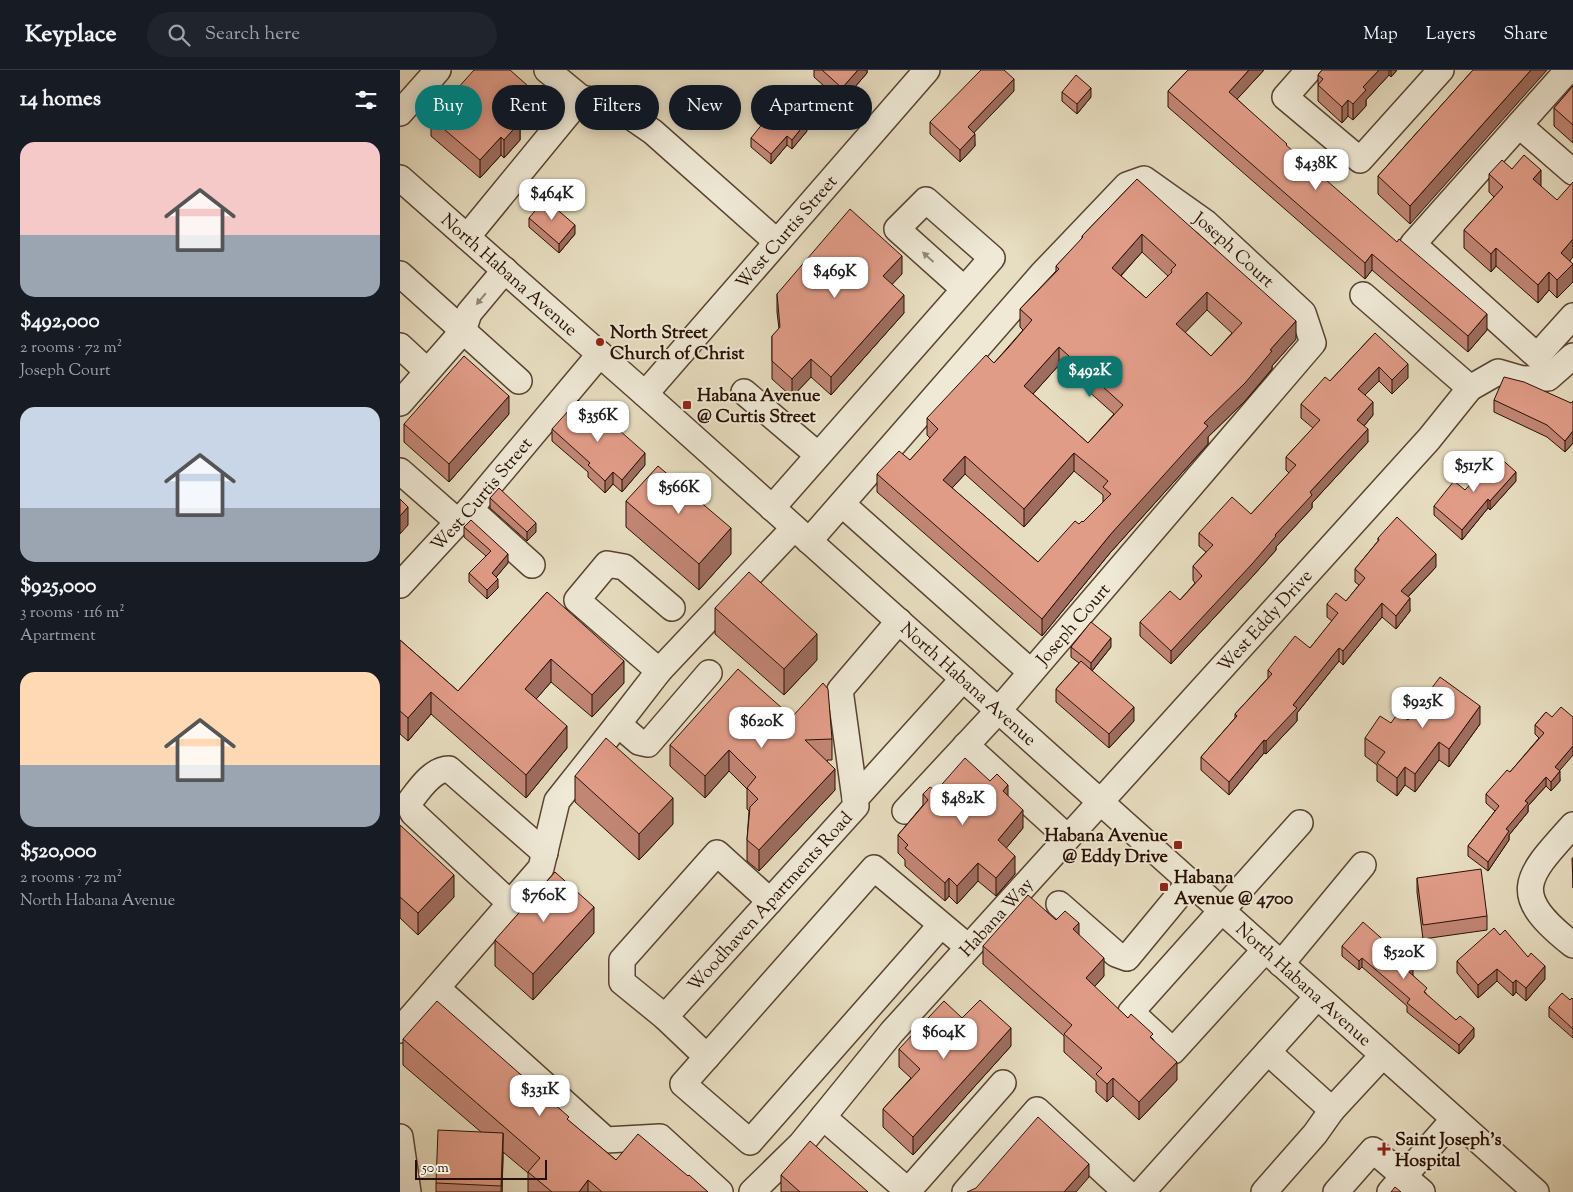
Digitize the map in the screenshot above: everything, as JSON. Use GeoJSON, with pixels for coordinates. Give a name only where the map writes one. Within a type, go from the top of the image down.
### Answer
{"type":"FeatureCollection","features":[{"type":"Feature","properties":{"kind":"street"},"geometry":{"type":"LineString","coordinates":[[400,113],[438,70]]}},
{"type":"Feature","properties":{"kind":"street"},"geometry":{"type":"LineString","coordinates":[[547,70],[575,93]]}},
{"type":"Feature","properties":{"kind":"street","name":"West Curtis Street"},"geometry":{"type":"LineString","coordinates":[[645,394],[926,70]]}},
{"type":"Feature","properties":{"kind":"street"},"geometry":{"type":"LineString","coordinates":[[1309,70],[1285,97],[1360,160],[1441,70]]}},
{"type":"Feature","properties":{"kind":"street"},"geometry":{"type":"LineString","coordinates":[[1568,70],[1414,244],[1537,356],[1573,316]]}},
{"type":"Feature","properties":{"kind":"street"},"geometry":{"type":"LineString","coordinates":[[466,237],[575,105]]}},
{"type":"Feature","properties":{"kind":"street"},"geometry":{"type":"LineString","coordinates":[[1519,125],[1573,172]]}},
{"type":"Feature","properties":{"kind":"street"},"geometry":{"type":"LineString","coordinates":[[650,130],[777,242]]}},
{"type":"Feature","properties":{"kind":"street","name":"North Habana Avenue"},"geometry":{"type":"LineString","coordinates":[[400,178],[802,534],[1189,883],[1536,1192]]}},
{"type":"Feature","properties":{"kind":"street","name":"Joseph Court"},"geometry":{"type":"LineString","coordinates":[[400,1030],[541,868],[557,801],[659,671],[802,534],[842,504],[1042,274],[1127,185],[1144,179],[1206,223],[1303,313],[1313,343],[998,711],[905,811]]}},
{"type":"Feature","properties":{"kind":"street"},"geometry":{"type":"LineString","coordinates":[[772,508],[992,258],[926,200],[897,229],[964,289]]}},
{"type":"Feature","properties":{"kind":"street"},"geometry":{"type":"LineString","coordinates":[[400,274],[519,381]]}},
{"type":"Feature","properties":{"kind":"street"},"geometry":{"type":"LineString","coordinates":[[400,403],[463,331],[482,323],[511,276]]}},
{"type":"Feature","properties":{"kind":"street"},"geometry":{"type":"LineString","coordinates":[[1363,294],[1470,388],[1498,372],[1522,379],[1548,378],[1573,356]]}},
{"type":"Feature","properties":{"kind":"street"},"geometry":{"type":"LineString","coordinates":[[400,346],[428,372]]}},
{"type":"Feature","properties":{"kind":"street","name":"West Curtis Street"},"geometry":{"type":"LineString","coordinates":[[400,584],[464,515],[600,354]]}},
{"type":"Feature","properties":{"kind":"street","name":"West Eddy Drive"},"geometry":{"type":"LineString","coordinates":[[1099,802],[1429,439],[1470,388]]}},
{"type":"Feature","properties":{"kind":"street"},"geometry":{"type":"LineString","coordinates":[[744,392],[818,456]]}},
{"type":"Feature","properties":{"kind":"street"},"geometry":{"type":"LineString","coordinates":[[400,471],[532,565]]}},
{"type":"Feature","properties":{"kind":"street"},"geometry":{"type":"LineString","coordinates":[[842,504],[1031,672]]}},
{"type":"Feature","properties":{"kind":"street"},"geometry":{"type":"LineString","coordinates":[[659,671],[577,600],[607,564],[624,567],[672,608]]}},
{"type":"Feature","properties":{"kind":"street","name":"Woodhaven Apartments Road"},"geometry":{"type":"LineString","coordinates":[[665,1017],[856,806],[840,690],[899,622]]}},
{"type":"Feature","properties":{"kind":"street"},"geometry":{"type":"LineString","coordinates":[[618,724],[640,742],[648,744],[709,674]]}},
{"type":"Feature","properties":{"kind":"street"},"geometry":{"type":"LineString","coordinates":[[855,799],[963,679]]}},
{"type":"Feature","properties":{"kind":"street"},"geometry":{"type":"LineString","coordinates":[[966,745],[1067,837]]}},
{"type":"Feature","properties":{"kind":"street"},"geometry":{"type":"LineString","coordinates":[[510,903],[413,814],[409,804],[411,800],[436,773],[442,769],[449,769],[545,853]]}},
{"type":"Feature","properties":{"kind":"street","name":"Habana Way"},"geometry":{"type":"LineString","coordinates":[[752,1192],[801,1144],[892,1032],[1099,802]]}},
{"type":"Feature","properties":{"kind":"street"},"geometry":{"type":"LineString","coordinates":[[1300,823],[1131,1012],[1173,1050],[1273,957],[1363,866]]}},
{"type":"Feature","properties":{"kind":"street"},"geometry":{"type":"LineString","coordinates":[[1573,825],[1542,860],[1530,882],[1532,902],[1550,927],[1573,945]]}},
{"type":"Feature","properties":{"kind":"street"},"geometry":{"type":"LineString","coordinates":[[707,1057],[665,1017],[622,982],[622,960],[717,853],[770,901]]}},
{"type":"Feature","properties":{"kind":"street"},"geometry":{"type":"LineString","coordinates":[[941,925],[750,1142],[683,1084],[874,868],[968,947]]}},
{"type":"Feature","properties":{"kind":"street"},"geometry":{"type":"LineString","coordinates":[[1059,904],[1116,954],[1127,958],[1189,883]]}},
{"type":"Feature","properties":{"kind":"street"},"geometry":{"type":"LineString","coordinates":[[437,988],[606,1140],[660,1137],[720,1192]]}},
{"type":"Feature","properties":{"kind":"street"},"geometry":{"type":"LineString","coordinates":[[1142,1192],[1317,997]]}},
{"type":"Feature","properties":{"kind":"street"},"geometry":{"type":"LineString","coordinates":[[1268,1052],[1332,1110]]}},
{"type":"Feature","properties":{"kind":"street"},"geometry":{"type":"LineString","coordinates":[[1264,1192],[1315,1134],[1332,1110],[1383,1055]]}},
{"type":"Feature","properties":{"kind":"street"},"geometry":{"type":"LineString","coordinates":[[823,1117],[908,1191],[1004,1083]]}},
{"type":"Feature","properties":{"kind":"street"},"geometry":{"type":"LineString","coordinates":[[965,1192],[1037,1110],[1126,1192]]}},
{"type":"Feature","properties":{"kind":"street"},"geometry":{"type":"LineString","coordinates":[[1336,1192],[1373,1150],[1405,1187],[1454,1119]]}},
{"type":"Feature","properties":{"kind":"street"},"geometry":{"type":"LineString","coordinates":[[400,1137],[408,1192]]}},
{"type":"Feature","properties":{"kind":"building"},"geometry":{"type":"Polygon","coordinates":[[[474,70],[510,70],[527,85],[492,85],[492,130],[513,130],[504,140],[501,137],[480,160],[445,130],[482,130],[482,85],[461,85],[474,70]]]}},
{"type":"Feature","properties":{"kind":"building"},"geometry":{"type":"Polygon","coordinates":[[[822,70],[858,70],[845,85],[839,85],[822,70]]]}},
{"type":"Feature","properties":{"kind":"building"},"geometry":{"type":"Polygon","coordinates":[[[981,70],[1004,70],[1014,79],[968,127],[975,134],[960,150],[930,122],[981,70]]]}},
{"type":"Feature","properties":{"kind":"building"},"geometry":{"type":"Polygon","coordinates":[[[1188,70],[1249,70],[1229,92],[1286,145],[1397,242],[1399,239],[1487,314],[1468,336],[1372,254],[1365,263],[1168,91],[1188,70]]]}},
{"type":"Feature","properties":{"kind":"building"},"geometry":{"type":"Polygon","coordinates":[[[1322,70],[1379,70],[1363,87],[1366,90],[1353,104],[1348,100],[1342,107],[1318,85],[1323,79],[1318,75],[1322,70]]]}},
{"type":"Feature","properties":{"kind":"building"},"geometry":{"type":"Polygon","coordinates":[[[1473,70],[1531,70],[1410,206],[1378,176],[1473,70]]]}},
{"type":"Feature","properties":{"kind":"building"},"geometry":{"type":"Polygon","coordinates":[[[1076,75],[1091,88],[1077,104],[1062,92],[1076,75]]]}},
{"type":"Feature","properties":{"kind":"building"},"geometry":{"type":"Polygon","coordinates":[[[1573,86],[1573,125],[1554,108],[1573,86]]]}},
{"type":"Feature","properties":{"kind":"building"},"geometry":{"type":"Polygon","coordinates":[[[757,130],[800,130],[792,140],[787,136],[771,154],[751,138],[757,130]]]}},
{"type":"Feature","properties":{"kind":"building"},"geometry":{"type":"Polygon","coordinates":[[[1524,155],[1541,170],[1533,179],[1557,200],[1573,182],[1573,239],[1561,253],[1573,264],[1557,280],[1549,272],[1538,285],[1496,248],[1491,254],[1464,230],[1503,187],[1489,174],[1502,160],[1512,169],[1524,155]]]}},
{"type":"Feature","properties":{"kind":"building"},"geometry":{"type":"Polygon","coordinates":[[[1137,179],[1296,321],[1270,350],[1272,351],[1245,383],[1204,423],[1208,426],[1110,535],[1042,619],[877,474],[899,451],[910,460],[938,429],[927,418],[986,355],[994,363],[1008,348],[1032,320],[1020,309],[1059,269],[1056,266],[1137,179]],[[1142,234],[1112,268],[1146,298],[1172,272],[1171,270],[1176,265],[1142,234]],[[1207,292],[1176,324],[1211,356],[1242,323],[1207,292]],[[1059,347],[1024,386],[1088,443],[1123,405],[1059,347]],[[1074,453],[1024,509],[965,456],[943,480],[1038,562],[1075,521],[1079,524],[1083,522],[1111,494],[1103,487],[1108,481],[1074,453]]]}},
{"type":"Feature","properties":{"kind":"building"},"geometry":{"type":"Polygon","coordinates":[[[545,199],[575,225],[559,244],[529,218],[545,199]]]}},
{"type":"Feature","properties":{"kind":"building"},"geometry":{"type":"Polygon","coordinates":[[[850,209],[902,256],[883,276],[904,295],[831,377],[811,359],[792,379],[772,361],[772,336],[780,327],[777,294],[850,209]]]}},
{"type":"Feature","properties":{"kind":"building"},"geometry":{"type":"Polygon","coordinates":[[[1375,333],[1408,364],[1392,380],[1379,367],[1358,389],[1373,402],[1357,420],[1368,429],[1310,492],[1312,495],[1275,535],[1252,564],[1171,651],[1140,622],[1170,591],[1180,600],[1202,576],[1193,566],[1213,545],[1199,533],[1232,497],[1251,514],[1296,465],[1286,457],[1320,420],[1301,404],[1325,377],[1330,381],[1375,333]]]}},
{"type":"Feature","properties":{"kind":"building"},"geometry":{"type":"Polygon","coordinates":[[[464,356],[509,396],[449,464],[404,424],[464,356]]]}},
{"type":"Feature","properties":{"kind":"building"},"geometry":{"type":"Polygon","coordinates":[[[1504,377],[1524,382],[1571,403],[1573,401],[1573,431],[1565,441],[1547,425],[1494,400],[1504,377]]]}},
{"type":"Feature","properties":{"kind":"building"},"geometry":{"type":"Polygon","coordinates":[[[578,400],[616,433],[619,430],[645,453],[622,480],[613,472],[605,481],[588,465],[590,463],[552,429],[578,400]]]}},
{"type":"Feature","properties":{"kind":"building"},"geometry":{"type":"Polygon","coordinates":[[[1497,455],[1516,472],[1490,501],[1488,499],[1462,530],[1434,506],[1454,481],[1465,490],[1497,455]]]}},
{"type":"Feature","properties":{"kind":"building"},"geometry":{"type":"Polygon","coordinates":[[[658,466],[731,528],[699,564],[626,501],[658,466]]]}},
{"type":"Feature","properties":{"kind":"building"},"geometry":{"type":"Polygon","coordinates":[[[499,488],[536,523],[527,532],[490,498],[499,488]]]}},
{"type":"Feature","properties":{"kind":"building"},"geometry":{"type":"Polygon","coordinates":[[[400,499],[408,507],[400,516],[400,499]]]}},
{"type":"Feature","properties":{"kind":"building"},"geometry":{"type":"Polygon","coordinates":[[[1397,517],[1436,554],[1401,591],[1410,598],[1396,616],[1382,603],[1343,651],[1339,648],[1293,705],[1297,708],[1266,741],[1264,740],[1229,782],[1201,757],[1237,716],[1235,714],[1272,674],[1268,670],[1295,636],[1310,648],[1338,613],[1327,604],[1336,593],[1346,601],[1365,578],[1355,569],[1379,540],[1378,538],[1397,517]]]}},
{"type":"Feature","properties":{"kind":"building"},"geometry":{"type":"Polygon","coordinates":[[[471,520],[508,554],[492,573],[498,579],[487,590],[469,573],[491,551],[464,527],[471,520]]]}},
{"type":"Feature","properties":{"kind":"building"},"geometry":{"type":"Polygon","coordinates":[[[749,572],[817,634],[784,669],[715,608],[749,572]]]}},
{"type":"Feature","properties":{"kind":"building"},"geometry":{"type":"Polygon","coordinates":[[[547,592],[624,661],[592,695],[551,659],[525,689],[567,726],[526,775],[431,692],[408,718],[400,711],[400,640],[458,691],[547,592]]]}},
{"type":"Feature","properties":{"kind":"building"},"geometry":{"type":"Polygon","coordinates":[[[1091,622],[1111,638],[1091,663],[1071,647],[1091,622]]]}},
{"type":"Feature","properties":{"kind":"building"},"geometry":{"type":"Polygon","coordinates":[[[1081,661],[1134,707],[1109,734],[1056,689],[1081,661]]]}},
{"type":"Feature","properties":{"kind":"building"},"geometry":{"type":"Polygon","coordinates":[[[738,669],[792,717],[823,683],[828,689],[832,739],[805,740],[835,769],[759,850],[747,840],[750,807],[758,799],[747,788],[756,777],[729,750],[705,776],[670,745],[738,669]]]}},
{"type":"Feature","properties":{"kind":"building"},"geometry":{"type":"Polygon","coordinates":[[[1440,677],[1480,706],[1449,749],[1439,742],[1415,774],[1405,767],[1397,778],[1377,763],[1385,752],[1365,738],[1380,716],[1391,723],[1398,713],[1408,720],[1440,677]]]}},
{"type":"Feature","properties":{"kind":"building"},"geometry":{"type":"Polygon","coordinates":[[[1561,707],[1573,717],[1573,746],[1555,767],[1560,771],[1551,782],[1546,777],[1525,801],[1528,803],[1506,829],[1509,831],[1488,862],[1468,846],[1499,806],[1486,794],[1507,770],[1510,772],[1544,733],[1535,725],[1546,712],[1552,717],[1561,707]]]}},
{"type":"Feature","properties":{"kind":"building"},"geometry":{"type":"Polygon","coordinates":[[[606,738],[673,798],[639,834],[575,776],[606,738]]]}},
{"type":"Feature","properties":{"kind":"building"},"geometry":{"type":"Polygon","coordinates":[[[965,758],[990,781],[997,774],[1008,785],[1003,791],[1023,810],[998,840],[1015,856],[996,878],[978,863],[957,886],[949,878],[945,883],[905,848],[908,845],[898,835],[928,800],[923,794],[930,787],[936,791],[965,758]]]}},
{"type":"Feature","properties":{"kind":"building"},"geometry":{"type":"Polygon","coordinates":[[[400,825],[454,875],[418,913],[400,897],[400,825]]]}},
{"type":"Feature","properties":{"kind":"building"},"geometry":{"type":"Polygon","coordinates":[[[1481,869],[1487,916],[1423,925],[1417,878],[1481,869]]]}},
{"type":"Feature","properties":{"kind":"building"},"geometry":{"type":"Polygon","coordinates":[[[555,872],[594,907],[533,974],[495,940],[555,872]]]}},
{"type":"Feature","properties":{"kind":"building"},"geometry":{"type":"Polygon","coordinates":[[[1028,895],[1056,920],[1065,911],[1079,923],[1073,929],[1104,958],[1086,978],[1128,1018],[1131,1014],[1153,1034],[1150,1037],[1177,1062],[1139,1102],[1113,1078],[1107,1084],[1096,1074],[1102,1068],[1064,1034],[1072,1025],[983,946],[1028,895]]]}},
{"type":"Feature","properties":{"kind":"building"},"geometry":{"type":"Polygon","coordinates":[[[1363,922],[1413,966],[1408,971],[1427,988],[1424,992],[1456,1020],[1460,1016],[1474,1028],[1459,1045],[1407,1003],[1410,999],[1362,958],[1359,961],[1342,946],[1363,922]]]}},
{"type":"Feature","properties":{"kind":"building"},"geometry":{"type":"Polygon","coordinates":[[[1494,928],[1500,935],[1505,930],[1528,957],[1531,953],[1545,966],[1526,988],[1516,980],[1513,983],[1497,969],[1478,985],[1457,961],[1494,928]]]}},
{"type":"Feature","properties":{"kind":"building"},"geometry":{"type":"Polygon","coordinates":[[[1562,993],[1570,1000],[1573,999],[1573,1029],[1549,1007],[1562,993]]]}},
{"type":"Feature","properties":{"kind":"building"},"geometry":{"type":"Polygon","coordinates":[[[980,1000],[1011,1028],[913,1137],[883,1109],[920,1069],[899,1049],[944,1001],[962,1018],[980,1000]]]}},
{"type":"Feature","properties":{"kind":"building"},"geometry":{"type":"Polygon","coordinates":[[[437,1001],[569,1117],[567,1119],[616,1160],[638,1134],[708,1192],[602,1192],[588,1180],[579,1192],[552,1192],[528,1172],[540,1158],[403,1039],[437,1001]]]}},
{"type":"Feature","properties":{"kind":"building"},"geometry":{"type":"Polygon","coordinates":[[[1038,1117],[1089,1164],[1064,1192],[967,1192],[976,1188],[1038,1117]]]}},
{"type":"Feature","properties":{"kind":"building"},"geometry":{"type":"Polygon","coordinates":[[[438,1130],[503,1133],[501,1186],[436,1183],[438,1130]]]}},
{"type":"Feature","properties":{"kind":"building"},"geometry":{"type":"Polygon","coordinates":[[[810,1141],[868,1192],[800,1192],[781,1175],[810,1141]]]}},
{"type":"Feature","properties":{"kind":"building"},"geometry":{"type":"Polygon","coordinates":[[[1395,1187],[1401,1192],[1391,1192],[1395,1187]]]}},
{"type":"Feature","properties":{"kind":"place","name":"North Street Church of Christ"},"geometry":{"type":"Point","coordinates":[600,342]}},
{"type":"Feature","properties":{"kind":"place","name":"Habana Avenue @ Curtis Street"},"geometry":{"type":"Point","coordinates":[687,405]}},
{"type":"Feature","properties":{"kind":"place","name":"Habana Avenue @ Eddy Drive"},"geometry":{"type":"Point","coordinates":[1178,845]}},
{"type":"Feature","properties":{"kind":"place","name":"Habana Avenue @ 4700"},"geometry":{"type":"Point","coordinates":[1164,887]}},
{"type":"Feature","properties":{"kind":"place","name":"Saint Joseph's Hospital"},"geometry":{"type":"Point","coordinates":[1384,1149]}}]}
